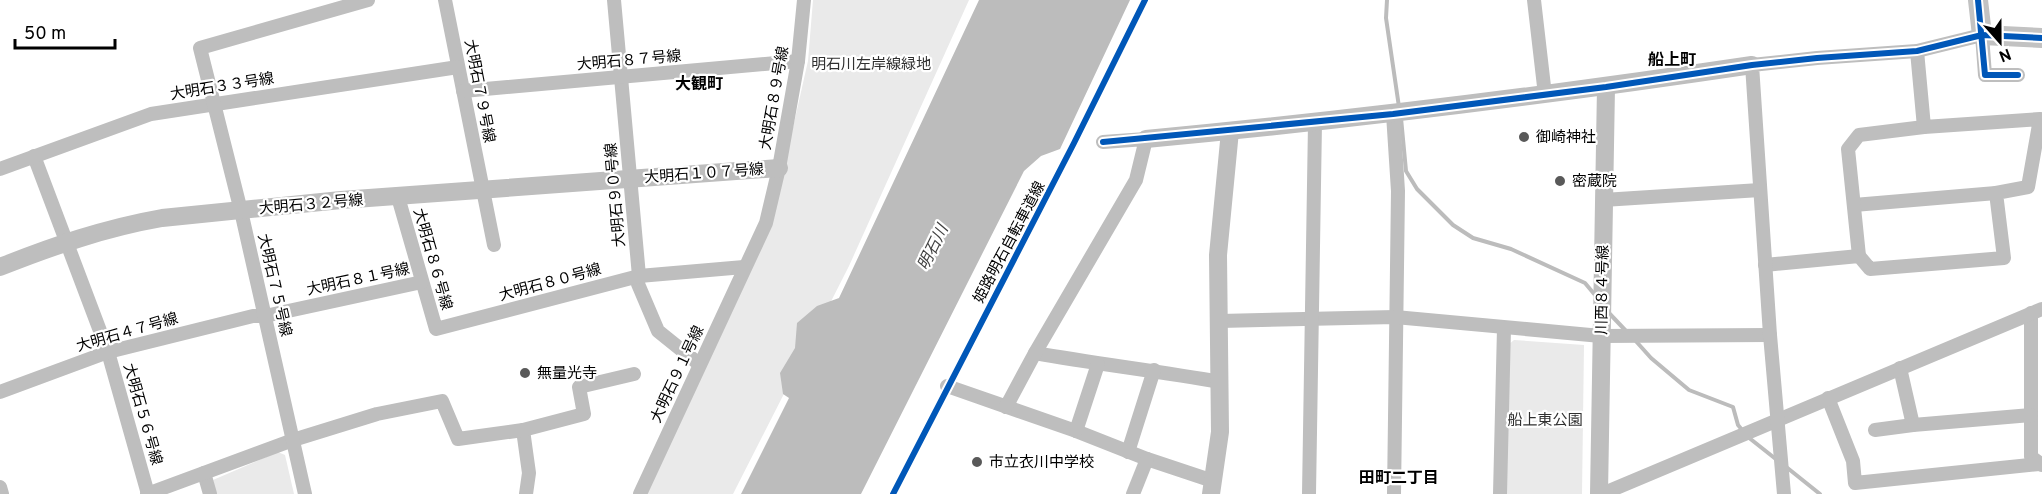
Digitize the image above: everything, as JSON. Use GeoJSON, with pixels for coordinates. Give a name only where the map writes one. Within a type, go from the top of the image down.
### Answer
{"type":"FeatureCollection","features":[{"type":"Feature","properties":{"kind":"main road"},"geometry":{"type":"LineString","coordinates":[[1978,0],[1982,35],[2042,38]]}},
{"type":"Feature","properties":{"kind":"street","name":"大明石７５号線"},"geometry":{"type":"LineString","coordinates":[[305,494],[241,211],[200,48],[368,0]]}},
{"type":"Feature","properties":{"kind":"street","name":"大明石７９号線"},"geometry":{"type":"LineString","coordinates":[[445,0],[494,245]]}},
{"type":"Feature","properties":{"kind":"street","name":"大明石９０号線"},"geometry":{"type":"LineString","coordinates":[[614,0],[638,284],[658,331],[699,364]]}},
{"type":"Feature","properties":{"kind":"street","name":"大明石８９号線"},"geometry":{"type":"LineString","coordinates":[[744,267],[766,223],[779,168],[798,61],[804,0]]}},
{"type":"Feature","properties":{"kind":"street"},"geometry":{"type":"LineString","coordinates":[[1534,0],[1545,95]]}},
{"type":"Feature","properties":{"kind":"street"},"geometry":{"type":"LineString","coordinates":[[1103,142],[1315,123],[1606,87],[1752,65],[1917,51],[1982,35],[1985,75],[2018,75]]}},
{"type":"Feature","properties":{"kind":"street"},"geometry":{"type":"LineString","coordinates":[[1917,51],[1924,127]]}},
{"type":"Feature","properties":{"kind":"street","name":"大明石８７号線"},"geometry":{"type":"LineString","coordinates":[[463,91],[798,61]]}},
{"type":"Feature","properties":{"kind":"street"},"geometry":{"type":"LineString","coordinates":[[1752,65],[1770,335],[1784,494]]}},
{"type":"Feature","properties":{"kind":"street","name":"大明石３３号線"},"geometry":{"type":"LineString","coordinates":[[0,169],[151,114],[458,67]]}},
{"type":"Feature","properties":{"kind":"street","name":"川西８４号線"},"geometry":{"type":"LineString","coordinates":[[1600,494],[1606,87]]}},
{"type":"Feature","properties":{"kind":"street"},"geometry":{"type":"LineString","coordinates":[[1393,114],[1398,191],[1394,494]]}},
{"type":"Feature","properties":{"kind":"street"},"geometry":{"type":"LineString","coordinates":[[1854,206],[1996,193],[2028,187],[2040,119],[1924,127],[1859,135],[1848,149],[1859,256],[1870,269],[2004,258],[1996,193]]}},
{"type":"Feature","properties":{"kind":"street"},"geometry":{"type":"LineString","coordinates":[[1309,494],[1315,123]]}},
{"type":"Feature","properties":{"kind":"street"},"geometry":{"type":"LineString","coordinates":[[947,386],[1076,431],[1212,488],[1220,432],[1218,255],[1230,131]]}},
{"type":"Feature","properties":{"kind":"street"},"geometry":{"type":"LineString","coordinates":[[1006,407],[1035,352],[1136,180],[1146,139]]}},
{"type":"Feature","properties":{"kind":"street","name":"大明石５６号線"},"geometry":{"type":"LineString","coordinates":[[34,156],[108,352],[147,494]]}},
{"type":"Feature","properties":{"kind":"street","name":"大明石１０７号線"},"geometry":{"type":"LineString","coordinates":[[630,178],[779,168]]}},
{"type":"Feature","properties":{"kind":"street","name":"大明石３２号線"},"geometry":{"type":"LineString","coordinates":[[0,267],[66,242],[153,219],[341,201],[630,178]]}},
{"type":"Feature","properties":{"kind":"street"},"geometry":{"type":"LineString","coordinates":[[1604,200],[1760,190]]}},
{"type":"Feature","properties":{"kind":"street","name":"大明石８６号線"},"geometry":{"type":"LineString","coordinates":[[398,197],[436,329]]}},
{"type":"Feature","properties":{"kind":"street"},"geometry":{"type":"LineString","coordinates":[[1765,265],[1859,256]]}},
{"type":"Feature","properties":{"kind":"street","name":"大明石８０号線"},"geometry":{"type":"LineString","coordinates":[[436,329],[639,276],[744,267]]}},
{"type":"Feature","properties":{"kind":"street","name":"大明石９１号線"},"geometry":{"type":"LineString","coordinates":[[640,494],[744,267]]}},
{"type":"Feature","properties":{"kind":"street","name":"大明石８１号線"},"geometry":{"type":"LineString","coordinates":[[265,316],[422,282]]}},
{"type":"Feature","properties":{"kind":"street"},"geometry":{"type":"LineString","coordinates":[[1600,494],[2037,311],[2031,457],[2041,465]]}},
{"type":"Feature","properties":{"kind":"street","name":"大明石４７号線"},"geometry":{"type":"LineString","coordinates":[[0,392],[108,352],[254,316],[265,316]]}},
{"type":"Feature","properties":{"kind":"street"},"geometry":{"type":"LineString","coordinates":[[1220,321],[1395,317],[1601,336],[1770,335]]}},
{"type":"Feature","properties":{"kind":"street"},"geometry":{"type":"LineString","coordinates":[[1500,494],[1504,328]]}},
{"type":"Feature","properties":{"kind":"street"},"geometry":{"type":"LineString","coordinates":[[1035,352],[1220,382]]}},
{"type":"Feature","properties":{"kind":"street"},"geometry":{"type":"LineString","coordinates":[[1076,431],[1098,364]]}},
{"type":"Feature","properties":{"kind":"street"},"geometry":{"type":"LineString","coordinates":[[1900,368],[1913,425]]}},
{"type":"Feature","properties":{"kind":"street"},"geometry":{"type":"LineString","coordinates":[[1128,452],[1154,370]]}},
{"type":"Feature","properties":{"kind":"street"},"geometry":{"type":"LineString","coordinates":[[147,494],[293,440],[377,414],[442,401],[458,439],[523,430],[585,414],[579,387],[634,374]]}},
{"type":"Feature","properties":{"kind":"street"},"geometry":{"type":"LineString","coordinates":[[1828,398],[1853,461],[1855,483],[2041,465]]}},
{"type":"Feature","properties":{"kind":"street"},"geometry":{"type":"LineString","coordinates":[[1875,430],[2031,415]]}},
{"type":"Feature","properties":{"kind":"street"},"geometry":{"type":"LineString","coordinates":[[523,430],[529,473],[526,494]]}},
{"type":"Feature","properties":{"kind":"street"},"geometry":{"type":"LineString","coordinates":[[1133,494],[1147,459]]}},
{"type":"Feature","properties":{"kind":"street"},"geometry":{"type":"LineString","coordinates":[[204,473],[210,494]]}},
{"type":"Feature","properties":{"kind":"street"},"geometry":{"type":"LineString","coordinates":[[0,487],[2,494]]}},
{"type":"Feature","properties":{"kind":"green space","name":"明石川左岸線緑地"},"geometry":{"type":"Polygon","coordinates":[[[813,0],[969,0],[849,266],[733,494],[645,494],[784,167],[808,61],[813,0]]]}},
{"type":"Feature","properties":{"kind":"green space","name":"船上東公園"},"geometry":{"type":"Polygon","coordinates":[[[1514,340],[1584,345],[1582,494],[1505,494],[1508,345],[1514,340]]]}},
{"type":"Feature","properties":{"kind":"green space"},"geometry":{"type":"Polygon","coordinates":[[[278,452],[285,455],[294,494],[216,494],[213,480],[278,452]]]}},
{"type":"Feature","properties":{"kind":"water","name":"明石川"},"geometry":{"type":"Polygon","coordinates":[[[979,0],[1130,0],[1060,149],[1041,156],[1024,171],[861,494],[741,494],[789,398],[783,394],[780,373],[795,348],[797,323],[817,306],[839,298],[979,0]]]}},
{"type":"Feature","properties":{"kind":"waterway"},"geometry":{"type":"LineString","coordinates":[[1387,0],[1386,18],[1399,107]]}},
{"type":"Feature","properties":{"kind":"waterway"},"geometry":{"type":"LineString","coordinates":[[1401,118],[1406,171],[1417,189],[1453,225],[1473,238],[1511,249],[1585,283],[1595,295]]}},
{"type":"Feature","properties":{"kind":"waterway"},"geometry":{"type":"LineString","coordinates":[[1609,313],[1627,332]]}},
{"type":"Feature","properties":{"kind":"waterway"},"geometry":{"type":"LineString","coordinates":[[1634,339],[1651,358],[1689,390],[1733,407],[1738,425],[1743,431]]}},
{"type":"Feature","properties":{"kind":"waterway"},"geometry":{"type":"LineString","coordinates":[[1748,437],[1777,460]]}},
{"type":"Feature","properties":{"kind":"waterway"},"geometry":{"type":"LineString","coordinates":[[1785,466],[1820,494]]}},
{"type":"Feature","properties":{"kind":"cycle path","name":"姫路明石自転車道線"},"geometry":{"type":"LineString","coordinates":[[893,494],[1145,0]]}},
{"type":"Feature","properties":{"kind":"cycle path"},"geometry":{"type":"LineString","coordinates":[[1978,0],[1985,75],[2018,75]]}},
{"type":"Feature","properties":{"kind":"cycle path"},"geometry":{"type":"LineString","coordinates":[[1103,142],[1393,114],[1606,87],[1752,65],[1917,51],[1982,35],[2042,38]]}},
{"type":"Feature","properties":{"kind":"place","name":"御崎神社"},"geometry":{"type":"Point","coordinates":[1524,137]}},
{"type":"Feature","properties":{"kind":"place","name":"密蔵院"},"geometry":{"type":"Point","coordinates":[1560,181]}},
{"type":"Feature","properties":{"kind":"place","name":"無量光寺"},"geometry":{"type":"Point","coordinates":[525,373]}},
{"type":"Feature","properties":{"kind":"place","name":"市立衣川中学校"},"geometry":{"type":"Point","coordinates":[977,462]}},
{"type":"Feature","properties":{"kind":"district","name":"船上町"},"geometry":{"type":"Point","coordinates":[1672,59]}},
{"type":"Feature","properties":{"kind":"district","name":"大観町"},"geometry":{"type":"Point","coordinates":[699,83]}},
{"type":"Feature","properties":{"kind":"district","name":"田町二丁目"},"geometry":{"type":"Point","coordinates":[1399,477]}}]}
